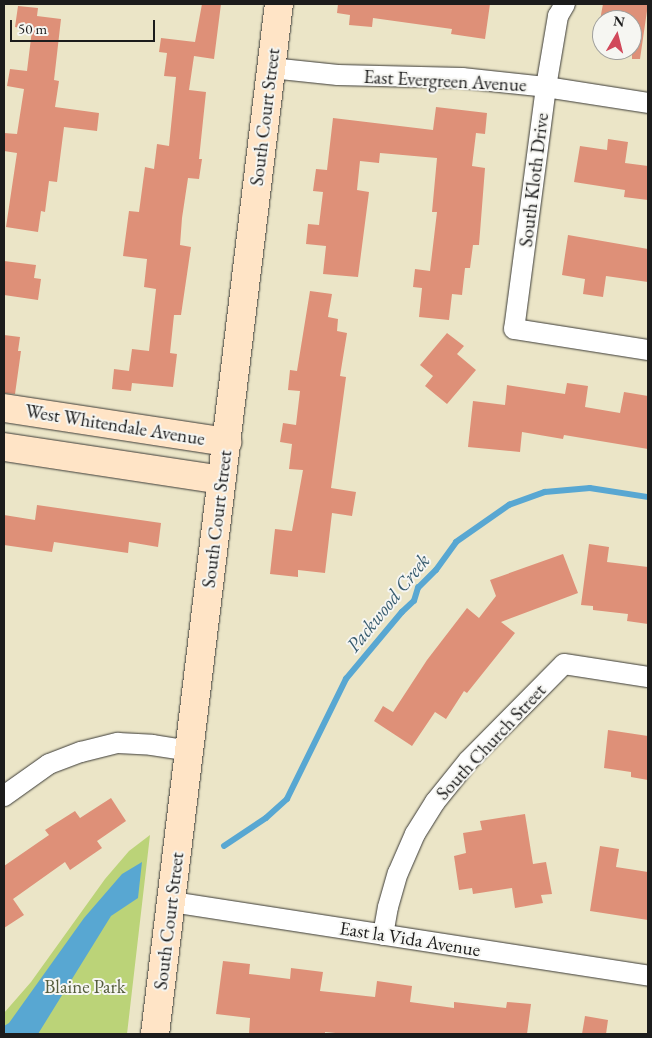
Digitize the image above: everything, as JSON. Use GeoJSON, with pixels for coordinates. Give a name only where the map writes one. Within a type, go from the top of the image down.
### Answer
{"type":"FeatureCollection","features":[{"type":"Feature","properties":{"kind":"street","name":"South Court Street"},"geometry":{"type":"LineString","coordinates":[[155,1034],[279,4]]}},
{"type":"Feature","properties":{"kind":"street","name":"South Kloth Drive"},"geometry":{"type":"LineString","coordinates":[[565,4],[558,16],[546,87],[514,329],[648,350]]}},
{"type":"Feature","properties":{"kind":"street","name":"East Evergreen Avenue"},"geometry":{"type":"LineString","coordinates":[[271,68],[338,75],[462,78],[546,87],[648,103]]}},
{"type":"Feature","properties":{"kind":"street","name":"West Whitendale Avenue"},"geometry":{"type":"LineString","coordinates":[[4,408],[227,442]]}},
{"type":"Feature","properties":{"kind":"street","name":"West Whitendale Avenue"},"geometry":{"type":"LineString","coordinates":[[4,447],[222,480]]}},
{"type":"Feature","properties":{"kind":"street","name":"South Church Street"},"geometry":{"type":"LineString","coordinates":[[383,935],[388,907],[398,873],[415,834],[435,802],[468,761],[564,664],[648,677]]}},
{"type":"Feature","properties":{"kind":"street"},"geometry":{"type":"LineString","coordinates":[[4,796],[50,764],[81,752],[118,743],[152,745],[190,751]]}},
{"type":"Feature","properties":{"kind":"street","name":"East la Vida Avenue"},"geometry":{"type":"LineString","coordinates":[[172,902],[648,976]]}},
{"type":"Feature","properties":{"kind":"green space","name":"Blaine Park"},"geometry":{"type":"Polygon","coordinates":[[[150,835],[127,1034],[4,1034],[4,1013],[31,982],[105,879],[129,851],[150,835]]]}},
{"type":"Feature","properties":{"kind":"water"},"geometry":{"type":"Polygon","coordinates":[[[142,862],[138,898],[111,916],[38,1034],[4,1034],[4,1026],[9,1023],[84,918],[122,874],[142,862]]]}},
{"type":"Feature","properties":{"kind":"building"},"geometry":{"type":"Polygon","coordinates":[[[202,4],[221,4],[214,59],[194,56],[189,90],[206,92],[199,159],[202,159],[199,179],[188,178],[182,218],[180,245],[191,247],[181,315],[174,315],[170,353],[177,354],[173,387],[132,383],[131,391],[112,389],[114,369],[129,371],[132,349],[149,351],[156,289],[144,287],[147,259],[123,256],[129,211],[139,212],[145,167],[154,169],[157,144],[169,146],[176,77],[164,76],[167,53],[159,52],[161,38],[195,42],[202,4]]]}},
{"type":"Feature","properties":{"kind":"building"},"geometry":{"type":"Polygon","coordinates":[[[338,4],[490,4],[485,39],[451,34],[452,29],[373,18],[372,27],[349,25],[350,15],[337,13],[338,4]]]}},
{"type":"Feature","properties":{"kind":"building"},"geometry":{"type":"Polygon","coordinates":[[[603,4],[648,4],[642,45],[642,10],[602,10],[603,4]]]}},
{"type":"Feature","properties":{"kind":"building"},"geometry":{"type":"Polygon","coordinates":[[[18,6],[38,8],[37,16],[61,19],[54,80],[59,81],[55,107],[99,113],[97,131],[64,127],[57,182],[49,181],[45,212],[41,211],[38,232],[6,227],[17,153],[4,151],[4,133],[17,134],[24,89],[7,86],[10,69],[27,71],[32,30],[15,27],[18,6]]]}},
{"type":"Feature","properties":{"kind":"building"},"geometry":{"type":"Polygon","coordinates":[[[436,107],[487,113],[485,134],[476,133],[472,166],[485,168],[479,245],[473,245],[470,268],[465,268],[462,295],[452,294],[449,320],[419,317],[422,288],[413,287],[415,269],[430,271],[437,212],[432,212],[437,158],[380,153],[379,163],[360,161],[357,190],[369,192],[358,277],[323,274],[326,246],[306,244],[308,224],[319,225],[323,192],[313,191],[316,169],[327,170],[333,118],[433,130],[436,107]]]}},
{"type":"Feature","properties":{"kind":"building"},"geometry":{"type":"Polygon","coordinates":[[[608,139],[628,142],[625,163],[648,166],[648,200],[624,197],[625,190],[574,182],[580,146],[607,150],[608,139]]]}},
{"type":"Feature","properties":{"kind":"building"},"geometry":{"type":"Polygon","coordinates":[[[568,235],[648,249],[648,282],[606,276],[603,297],[583,294],[585,279],[562,275],[568,235]]]}},
{"type":"Feature","properties":{"kind":"building"},"geometry":{"type":"Polygon","coordinates":[[[4,261],[36,265],[34,278],[41,279],[38,300],[4,295],[4,261]]]}},
{"type":"Feature","properties":{"kind":"building"},"geometry":{"type":"Polygon","coordinates":[[[310,291],[332,294],[328,317],[338,319],[337,331],[347,333],[340,376],[346,377],[331,488],[356,492],[352,516],[332,513],[325,573],[298,570],[298,577],[270,574],[275,529],[292,531],[303,470],[289,469],[292,444],[280,442],[283,423],[296,425],[300,391],[288,390],[290,370],[297,371],[310,291]]]}},
{"type":"Feature","properties":{"kind":"building"},"geometry":{"type":"Polygon","coordinates":[[[447,333],[464,346],[457,354],[476,370],[447,404],[425,386],[433,376],[420,365],[447,333]]]}},
{"type":"Feature","properties":{"kind":"building"},"geometry":{"type":"Polygon","coordinates":[[[4,335],[20,337],[18,351],[21,351],[15,394],[4,393],[4,335]]]}},
{"type":"Feature","properties":{"kind":"building"},"geometry":{"type":"Polygon","coordinates":[[[567,383],[588,386],[585,407],[620,413],[624,392],[648,396],[648,449],[564,435],[563,439],[522,432],[520,452],[468,447],[473,401],[505,405],[507,385],[565,394],[567,383]]]}},
{"type":"Feature","properties":{"kind":"building"},"geometry":{"type":"Polygon","coordinates":[[[37,505],[161,523],[158,547],[129,542],[128,553],[54,542],[52,552],[4,545],[4,515],[35,520],[37,505]]]}},
{"type":"Feature","properties":{"kind":"building"},"geometry":{"type":"Polygon","coordinates":[[[589,544],[609,547],[607,562],[648,567],[648,624],[627,621],[628,614],[593,610],[593,606],[581,605],[589,544]]]}},
{"type":"Feature","properties":{"kind":"building"},"geometry":{"type":"Polygon","coordinates":[[[563,554],[578,593],[501,622],[515,633],[467,693],[464,691],[446,719],[435,712],[412,746],[374,721],[383,706],[393,712],[427,660],[467,608],[479,618],[496,596],[490,580],[563,554]]]}},
{"type":"Feature","properties":{"kind":"building"},"geometry":{"type":"Polygon","coordinates":[[[608,730],[648,736],[648,780],[631,777],[631,772],[604,768],[608,730]]]}},
{"type":"Feature","properties":{"kind":"building"},"geometry":{"type":"Polygon","coordinates":[[[111,798],[126,821],[97,841],[102,848],[70,870],[65,862],[13,899],[24,915],[4,928],[4,866],[49,835],[45,830],[75,811],[80,818],[111,798]]]}},
{"type":"Feature","properties":{"kind":"building"},"geometry":{"type":"Polygon","coordinates":[[[525,814],[533,864],[546,862],[552,894],[541,895],[543,903],[515,908],[512,888],[473,894],[472,888],[459,890],[454,856],[466,853],[463,833],[482,830],[480,821],[525,814]]]}},
{"type":"Feature","properties":{"kind":"building"},"geometry":{"type":"Polygon","coordinates":[[[600,846],[619,849],[616,867],[648,872],[648,920],[590,911],[600,846]]]}},
{"type":"Feature","properties":{"kind":"building"},"geometry":{"type":"Polygon","coordinates":[[[223,961],[250,964],[249,974],[290,979],[291,968],[323,972],[320,991],[375,997],[377,981],[412,986],[410,1002],[454,1008],[454,1002],[506,1008],[507,1002],[531,1004],[527,1034],[346,1034],[325,1032],[325,1034],[249,1034],[250,1018],[216,1014],[223,961]]]}},
{"type":"Feature","properties":{"kind":"building"},"geometry":{"type":"Polygon","coordinates":[[[585,1016],[608,1020],[606,1034],[582,1034],[585,1016]]]}},
{"type":"Feature","properties":{"kind":"waterway","name":"Packwood Creek"},"geometry":{"type":"LineString","coordinates":[[224,846],[266,818],[287,799],[346,679],[402,612],[414,601],[418,588],[436,570],[456,542],[509,505],[545,492],[590,488],[648,497]]}}]}
